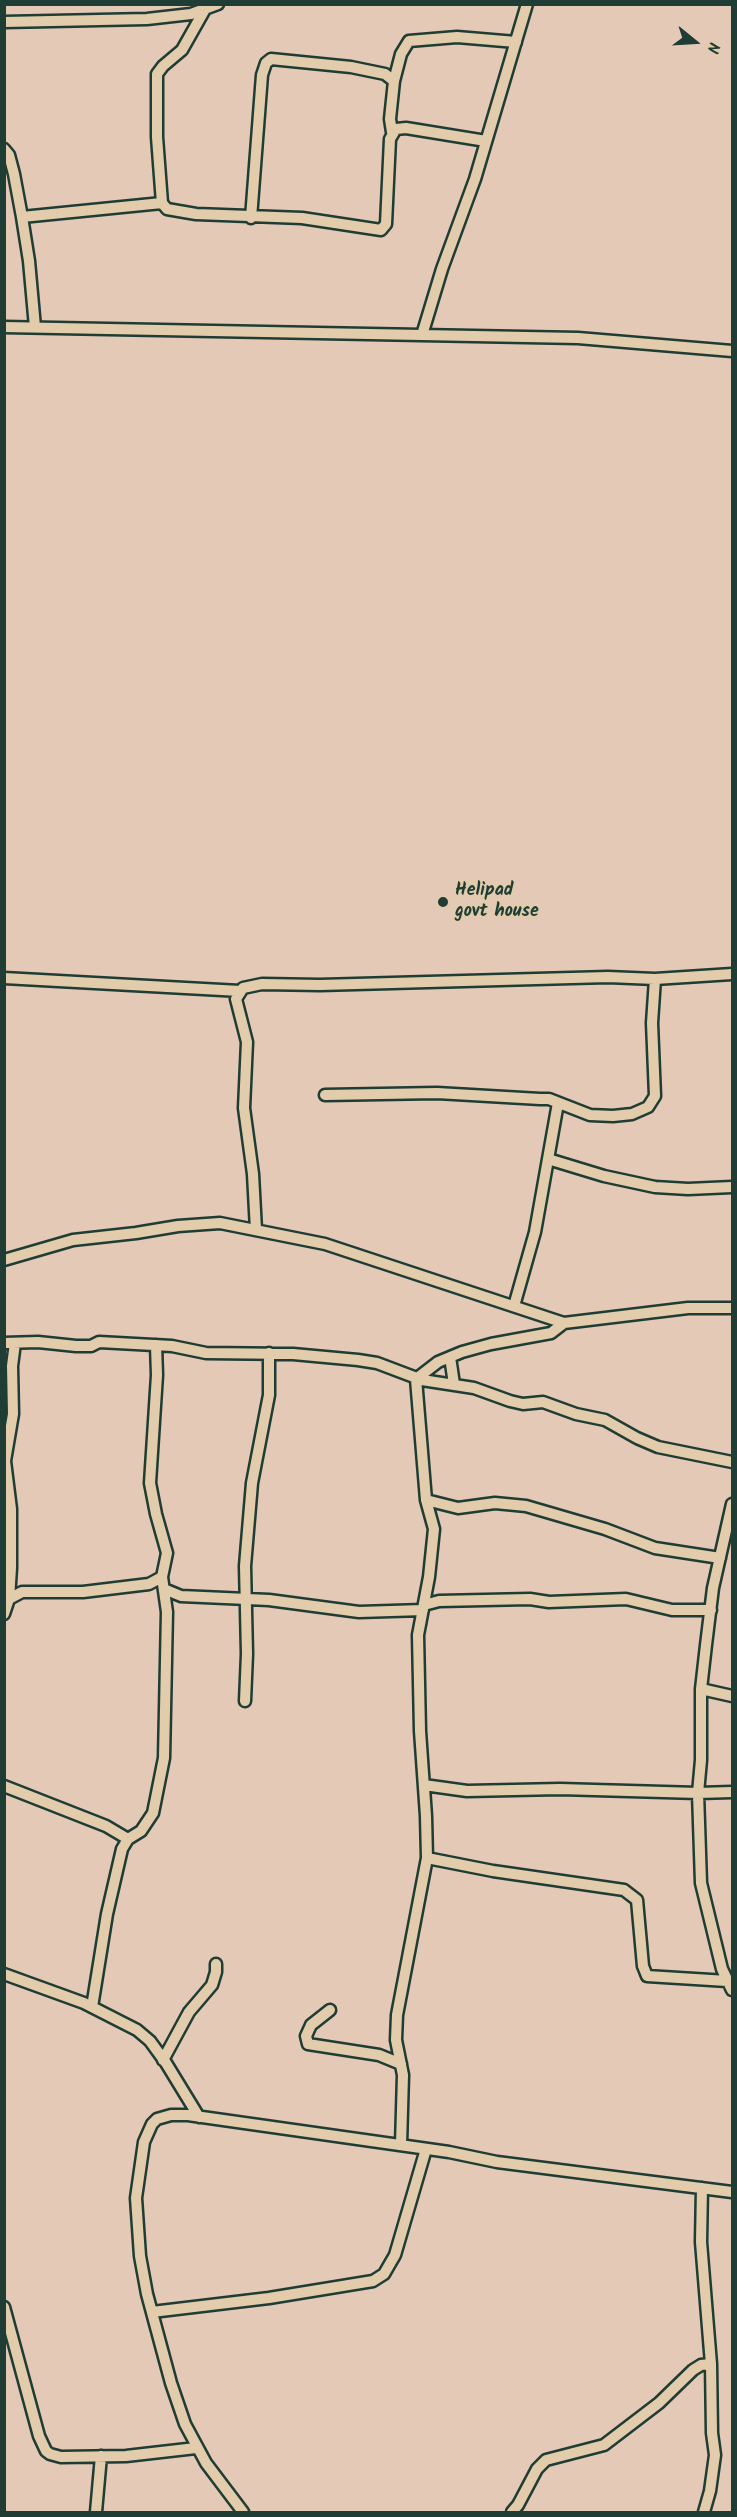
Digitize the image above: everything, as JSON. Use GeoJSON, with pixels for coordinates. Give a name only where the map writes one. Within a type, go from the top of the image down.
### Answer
{"type":"FeatureCollection","features":[{"type":"Feature","properties":{"kind":"street"},"geometry":{"type":"LineString","coordinates":[[4,22],[147,19],[204,11],[218,4]]}},
{"type":"Feature","properties":{"kind":"street"},"geometry":{"type":"LineString","coordinates":[[422,335],[486,141],[527,4]]}},
{"type":"Feature","properties":{"kind":"street"},"geometry":{"type":"LineString","coordinates":[[204,11],[182,50],[157,74],[157,137],[162,203],[164,207],[175,212],[251,218],[302,218],[383,230],[386,224],[388,156],[392,132],[390,119],[394,81],[404,46],[415,39],[457,38],[516,42]]}},
{"type":"Feature","properties":{"kind":"street"},"geometry":{"type":"LineString","coordinates":[[184,15],[196,25]]}},
{"type":"Feature","properties":{"kind":"street"},"geometry":{"type":"LineString","coordinates":[[251,218],[262,75],[266,63],[271,59],[305,61],[385,74],[394,81]]}},
{"type":"Feature","properties":{"kind":"street"},"geometry":{"type":"LineString","coordinates":[[385,74],[397,68]]}},
{"type":"Feature","properties":{"kind":"street"},"geometry":{"type":"LineString","coordinates":[[392,132],[406,128],[486,141]]}},
{"type":"Feature","properties":{"kind":"street"},"geometry":{"type":"LineString","coordinates":[[4,149],[9,155],[22,217],[35,327]]}},
{"type":"Feature","properties":{"kind":"street"},"geometry":{"type":"LineString","coordinates":[[22,217],[162,203]]}},
{"type":"Feature","properties":{"kind":"street"},"geometry":{"type":"LineString","coordinates":[[4,327],[578,338],[732,351]]}},
{"type":"Feature","properties":{"kind":"street"},"geometry":{"type":"LineString","coordinates":[[256,1230],[253,1174],[244,1108],[247,1042],[236,999],[246,986],[608,977],[655,979],[732,974]]}},
{"type":"Feature","properties":{"kind":"street"},"geometry":{"type":"LineString","coordinates":[[4,978],[240,991]]}},
{"type":"Feature","properties":{"kind":"street"},"geometry":{"type":"LineString","coordinates":[[325,1095],[437,1093],[549,1099],[590,1115],[613,1116],[642,1111],[651,1103],[656,1089],[652,1023],[655,979]]}},
{"type":"Feature","properties":{"kind":"street"},"geometry":{"type":"LineString","coordinates":[[514,1306],[535,1232],[558,1103]]}},
{"type":"Feature","properties":{"kind":"street"},"geometry":{"type":"LineString","coordinates":[[548,1159],[604,1176],[655,1187],[688,1190],[732,1187]]}},
{"type":"Feature","properties":{"kind":"street"},"geometry":{"type":"LineString","coordinates":[[4,1260],[73,1240],[178,1226],[220,1223],[325,1245],[564,1323],[688,1308],[732,1308]]}},
{"type":"Feature","properties":{"kind":"street"},"geometry":{"type":"LineString","coordinates":[[416,1379],[429,1368],[450,1357],[491,1344],[551,1333],[564,1323]]}},
{"type":"Feature","properties":{"kind":"street"},"geometry":{"type":"LineString","coordinates":[[4,1614],[9,1599],[10,1583],[11,1509],[5,1461],[13,1414],[10,1343],[38,1342],[91,1346],[99,1342],[172,1346],[206,1353],[269,1353],[370,1361],[416,1379],[454,1383],[523,1404],[543,1402],[576,1414],[605,1420],[658,1447],[732,1462]]}},
{"type":"Feature","properties":{"kind":"street"},"geometry":{"type":"LineString","coordinates":[[92,2007],[114,1880],[122,1849],[128,1839],[141,1831],[149,1821],[155,1806],[164,1764],[165,1602],[163,1585],[167,1552],[150,1483],[157,1375],[156,1345]]}},
{"type":"Feature","properties":{"kind":"street"},"geometry":{"type":"LineString","coordinates":[[244,1701],[247,1654],[245,1566],[252,1483],[269,1395],[269,1353]]}},
{"type":"Feature","properties":{"kind":"street"},"geometry":{"type":"LineString","coordinates":[[450,1357],[454,1383]]}},
{"type":"Feature","properties":{"kind":"street"},"geometry":{"type":"LineString","coordinates":[[401,2145],[401,2064],[396,2040],[399,1998],[427,1858],[418,1635],[434,1529],[426,1500],[416,1379]]}},
{"type":"Feature","properties":{"kind":"street"},"geometry":{"type":"LineString","coordinates":[[426,1500],[458,1508],[495,1503],[526,1506],[605,1529],[655,1548],[720,1558]]}},
{"type":"Feature","properties":{"kind":"street"},"geometry":{"type":"LineString","coordinates":[[427,1858],[493,1871],[624,1890],[637,1900],[643,1966],[647,1976],[730,1986],[701,1883],[698,1793],[701,1689],[711,1610],[732,1504]]}},
{"type":"Feature","properties":{"kind":"street"},"geometry":{"type":"LineString","coordinates":[[10,1583],[21,1592]]}},
{"type":"Feature","properties":{"kind":"street"},"geometry":{"type":"LineString","coordinates":[[9,1599],[21,1592],[83,1592],[149,1584],[163,1585],[181,1596]]}},
{"type":"Feature","properties":{"kind":"street"},"geometry":{"type":"LineString","coordinates":[[165,1602],[181,1596],[246,1599],[358,1612],[423,1607],[439,1600],[530,1599],[549,1602],[626,1599],[672,1610],[711,1610]]}},
{"type":"Feature","properties":{"kind":"street"},"geometry":{"type":"LineString","coordinates":[[701,1689],[732,1696]]}},
{"type":"Feature","properties":{"kind":"street"},"geometry":{"type":"LineString","coordinates":[[424,1785],[467,1791],[561,1789],[732,1792]]}},
{"type":"Feature","properties":{"kind":"street"},"geometry":{"type":"LineString","coordinates":[[4,1786],[106,1826],[128,1839]]}},
{"type":"Feature","properties":{"kind":"street"},"geometry":{"type":"LineString","coordinates":[[163,2060],[189,2012],[212,1985],[216,1964]]}},
{"type":"Feature","properties":{"kind":"street"},"geometry":{"type":"LineString","coordinates":[[4,1974],[92,2007],[137,2030],[150,2042],[163,2060],[199,2116]]}},
{"type":"Feature","properties":{"kind":"street"},"geometry":{"type":"LineString","coordinates":[[330,2010],[311,2025],[306,2036],[308,2044],[379,2055],[401,2064]]}},
{"type":"Feature","properties":{"kind":"street"},"geometry":{"type":"LineString","coordinates":[[379,2055],[396,2040]]}},
{"type":"Feature","properties":{"kind":"street"},"geometry":{"type":"LineString","coordinates":[[243,2512],[196,2448],[171,2384],[152,2312],[140,2256],[137,2181],[144,2142],[152,2124],[157,2119],[171,2115],[199,2116],[401,2145],[497,2162],[732,2192]]}},
{"type":"Feature","properties":{"kind":"street"},"geometry":{"type":"LineString","coordinates":[[152,2312],[269,2298],[373,2282],[384,2274],[395,2255],[426,2149]]}},
{"type":"Feature","properties":{"kind":"street"},"geometry":{"type":"LineString","coordinates":[[702,2188],[701,2242],[711,2364],[712,2433],[715,2456],[710,2491],[704,2512]]}},
{"type":"Feature","properties":{"kind":"street"},"geometry":{"type":"LineString","coordinates":[[4,2307],[39,2436],[46,2451],[55,2456],[101,2456],[161,2453],[196,2448]]}},
{"type":"Feature","properties":{"kind":"street"},"geometry":{"type":"LineString","coordinates":[[512,2512],[537,2469],[546,2460],[603,2445],[659,2403],[693,2370],[701,2365],[711,2364]]}},
{"type":"Feature","properties":{"kind":"street"},"geometry":{"type":"LineString","coordinates":[[96,2512],[101,2456]]}},
{"type":"Feature","properties":{"kind":"place","name":"Helipad govt house"},"geometry":{"type":"Point","coordinates":[443,902]}}]}
